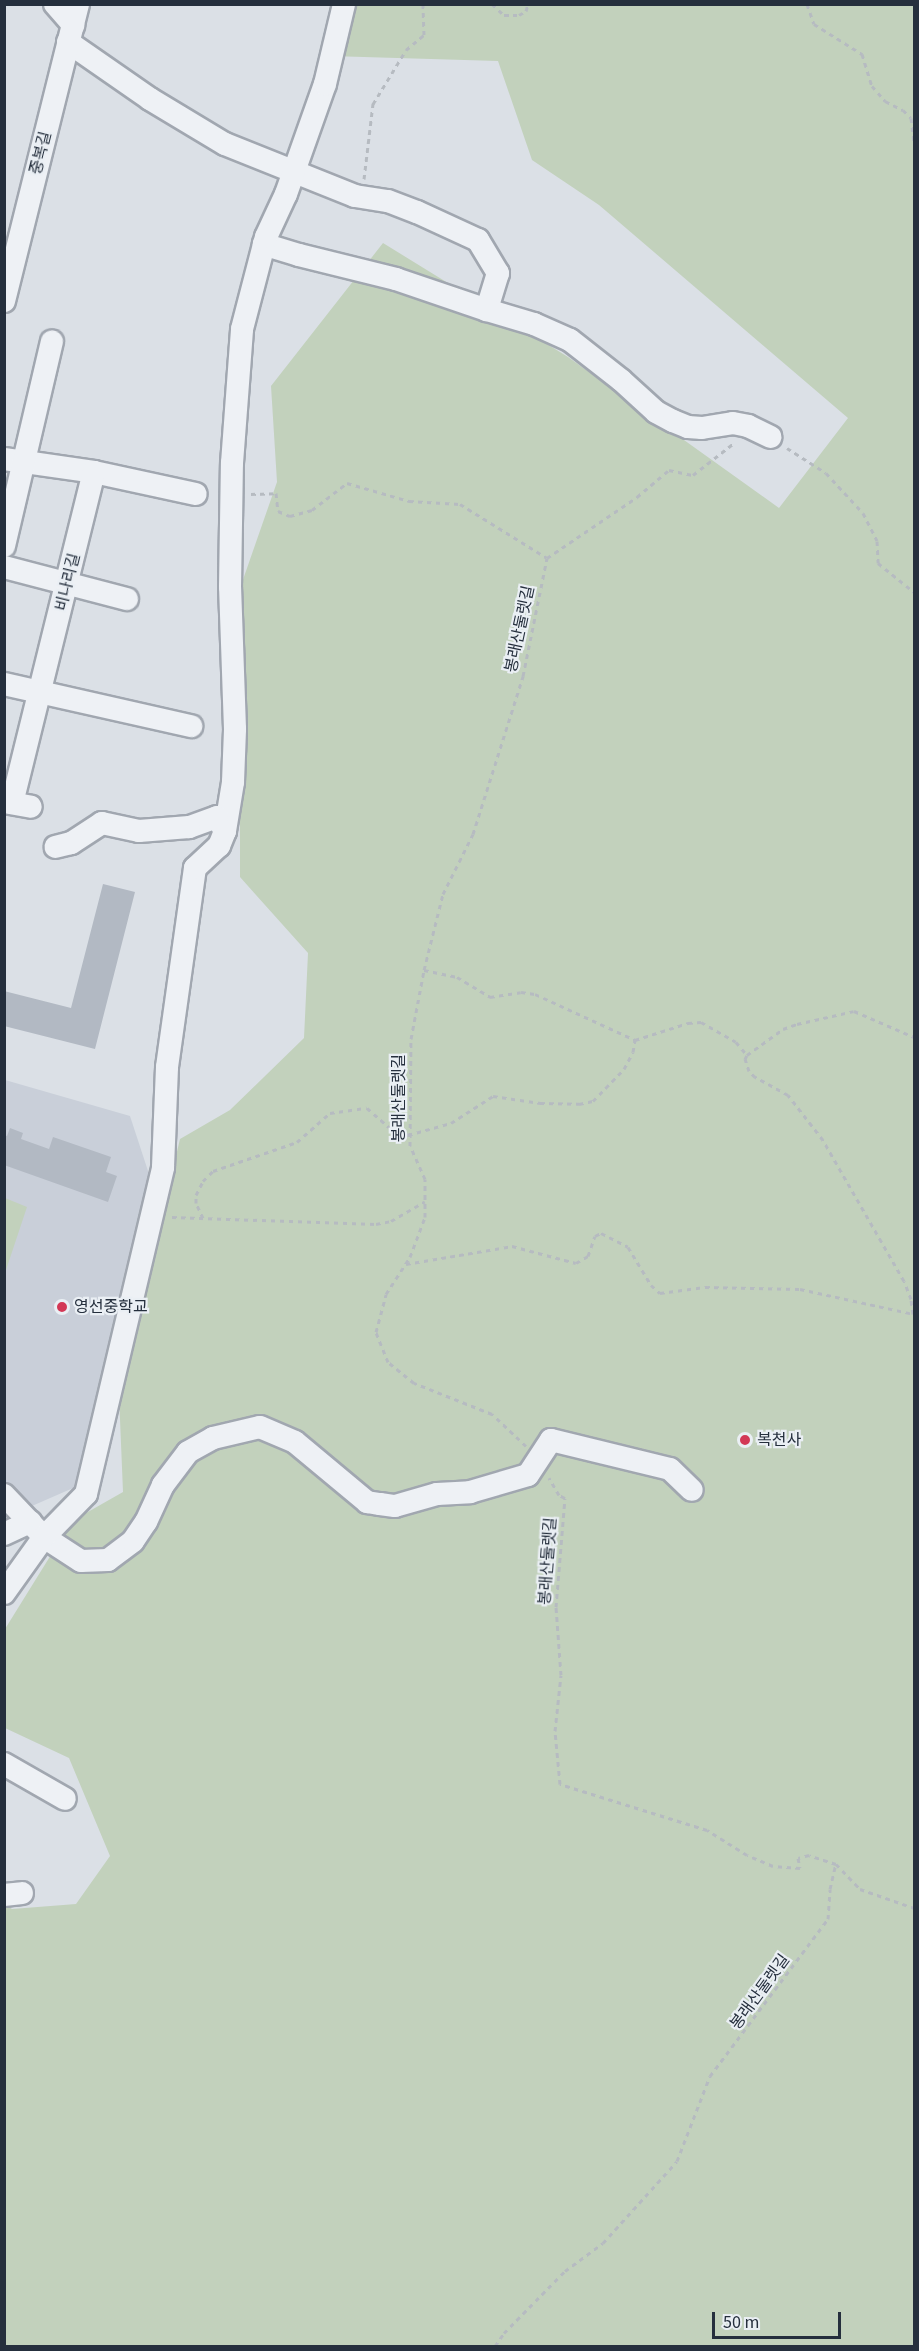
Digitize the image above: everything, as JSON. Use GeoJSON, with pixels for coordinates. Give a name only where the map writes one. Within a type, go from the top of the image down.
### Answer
{"type":"FeatureCollection","features":[{"type":"Feature","properties":{"kind":"street"},"geometry":{"type":"LineString","coordinates":[[55,4],[73,24],[198,130],[225,144],[294,172],[363,197],[398,205],[478,240],[498,273],[487,310]]}},
{"type":"Feature","properties":{"kind":"street"},"geometry":{"type":"LineString","coordinates":[[4,1534],[37,1529],[86,1494],[163,1167],[167,1067],[195,868],[219,846],[225,831],[233,782],[234,729],[230,587],[232,494],[242,329],[264,244],[294,172],[325,84],[344,4]]}},
{"type":"Feature","properties":{"kind":"street","name":"중복길"},"geometry":{"type":"LineString","coordinates":[[4,301],[73,24]]}},
{"type":"Feature","properties":{"kind":"street"},"geometry":{"type":"LineString","coordinates":[[264,244],[396,279],[534,324],[570,340],[621,380],[656,412],[673,421],[688,427],[702,428],[733,423],[748,426],[771,437]]}},
{"type":"Feature","properties":{"kind":"street"},"geometry":{"type":"LineString","coordinates":[[4,546],[14,461],[52,342]]}},
{"type":"Feature","properties":{"kind":"street"},"geometry":{"type":"LineString","coordinates":[[14,461],[94,472],[195,494]]}},
{"type":"Feature","properties":{"kind":"street","name":"비나리길"},"geometry":{"type":"LineString","coordinates":[[16,804],[94,472]]}},
{"type":"Feature","properties":{"kind":"street"},"geometry":{"type":"LineString","coordinates":[[4,567],[127,599]]}},
{"type":"Feature","properties":{"kind":"street"},"geometry":{"type":"LineString","coordinates":[[4,684],[191,726]]}},
{"type":"Feature","properties":{"kind":"street"},"geometry":{"type":"LineString","coordinates":[[55,847],[71,843],[102,823],[139,831],[189,827],[217,817],[225,831]]}},
{"type":"Feature","properties":{"kind":"street"},"geometry":{"type":"LineString","coordinates":[[4,1495],[37,1529],[81,1561],[108,1560],[133,1541],[146,1522],[163,1485],[188,1452],[213,1437],[260,1427],[295,1442],[367,1502],[395,1506],[437,1494],[470,1492],[528,1475],[551,1440],[670,1469],[692,1490]]}},
{"type":"Feature","properties":{"kind":"street"},"geometry":{"type":"LineString","coordinates":[[4,1593],[37,1529]]}},
{"type":"Feature","properties":{"kind":"street"},"geometry":{"type":"LineString","coordinates":[[4,1764],[65,1799]]}},
{"type":"Feature","properties":{"kind":"path"},"geometry":{"type":"LineString","coordinates":[[363,197],[373,104],[405,50],[424,35],[423,4]]}},
{"type":"Feature","properties":{"kind":"path"},"geometry":{"type":"LineString","coordinates":[[492,4],[504,15],[519,15],[526,11],[528,4]]}},
{"type":"Feature","properties":{"kind":"path"},"geometry":{"type":"LineString","coordinates":[[807,4],[814,24],[862,54],[872,86],[885,101],[903,110],[912,118],[915,144]]}},
{"type":"Feature","properties":{"kind":"path"},"geometry":{"type":"LineString","coordinates":[[232,494],[276,493],[278,510],[290,516],[312,510],[348,483],[409,501],[460,504],[547,558],[637,497],[669,470],[693,474],[729,449],[748,426]]}},
{"type":"Feature","properties":{"kind":"path"},"geometry":{"type":"LineString","coordinates":[[771,437],[826,473],[863,513],[872,528],[877,541],[878,562],[915,592]]}},
{"type":"Feature","properties":{"kind":"path","name":"봉래산둘렛길"},"geometry":{"type":"LineString","coordinates":[[495,2346],[504,2333],[565,2271],[603,2242],[677,2161],[710,2076],[828,1919],[830,1889],[836,1864],[809,1855],[798,1858],[800,1868],[773,1866],[747,1855],[707,1830],[560,1784],[555,1731],[561,1675],[556,1607],[565,1498],[559,1495],[538,1458],[492,1414],[414,1383],[388,1362],[376,1332],[386,1293],[405,1264],[424,1218],[426,1179],[410,1146],[410,1134],[411,1039],[424,970],[443,894],[473,834],[523,676],[547,558]]}},
{"type":"Feature","properties":{"kind":"path"},"geometry":{"type":"LineString","coordinates":[[405,1264],[512,1246],[562,1262],[576,1263],[588,1256],[595,1236],[601,1233],[628,1247],[651,1286],[660,1293],[705,1287],[800,1289],[914,1314],[904,1281],[823,1140],[788,1095],[749,1071],[746,1065],[747,1055],[736,1042],[701,1022],[688,1023],[635,1040],[535,994],[521,992],[490,997],[458,977],[424,970]]}},
{"type":"Feature","properties":{"kind":"path"},"geometry":{"type":"LineString","coordinates":[[747,1055],[783,1029],[854,1011],[915,1037]]}},
{"type":"Feature","properties":{"kind":"path"},"geometry":{"type":"LineString","coordinates":[[203,1218],[195,1203],[195,1196],[202,1181],[213,1171],[297,1142],[330,1113],[367,1108],[389,1128],[410,1134],[451,1124],[493,1096],[540,1103],[593,1101],[624,1069],[633,1052],[635,1040]]}},
{"type":"Feature","properties":{"kind":"path"},"geometry":{"type":"LineString","coordinates":[[151,1216],[383,1224],[425,1201]]}},
{"type":"Feature","properties":{"kind":"path"},"geometry":{"type":"LineString","coordinates":[[836,1864],[860,1889],[915,1908]]}},
{"type":"Feature","properties":{"kind":"shaded area","name":"영선중학교"},"geometry":{"type":"Polygon","coordinates":[[[5,1080],[130,1116],[149,1174],[80,1485],[25,1509],[5,1491],[5,1080]]]}},
{"type":"Feature","properties":{"kind":"green space"},"geometry":{"type":"Polygon","coordinates":[[[349,5],[914,5],[914,2346],[5,2346],[4,1904],[12,1909],[76,1904],[110,1856],[69,1758],[5,1728],[5,1629],[72,1521],[123,1492],[119,1395],[180,1139],[230,1110],[304,1038],[308,953],[240,877],[240,749],[230,617],[277,482],[271,386],[383,243],[568,357],[779,508],[848,418],[599,205],[532,160],[498,61],[330,56],[349,5]]]}},
{"type":"Feature","properties":{"kind":"green space"},"geometry":{"type":"Polygon","coordinates":[[[5,1198],[27,1207],[5,1273],[5,1198]]]}},
{"type":"Feature","properties":{"kind":"building"},"geometry":{"type":"Polygon","coordinates":[[[103,884],[135,892],[95,1049],[4,1026],[4,991],[71,1008],[103,884]]]}},
{"type":"Feature","properties":{"kind":"building"},"geometry":{"type":"Polygon","coordinates":[[[10,1128],[23,1133],[21,1139],[49,1149],[53,1137],[111,1157],[106,1172],[117,1176],[108,1202],[4,1165],[4,1135],[7,1136],[10,1128]]]}},
{"type":"Feature","properties":{"kind":"place","name":"영선중학교"},"geometry":{"type":"Point","coordinates":[62,1307]}},
{"type":"Feature","properties":{"kind":"place","name":"복천사"},"geometry":{"type":"Point","coordinates":[745,1440]}}]}
